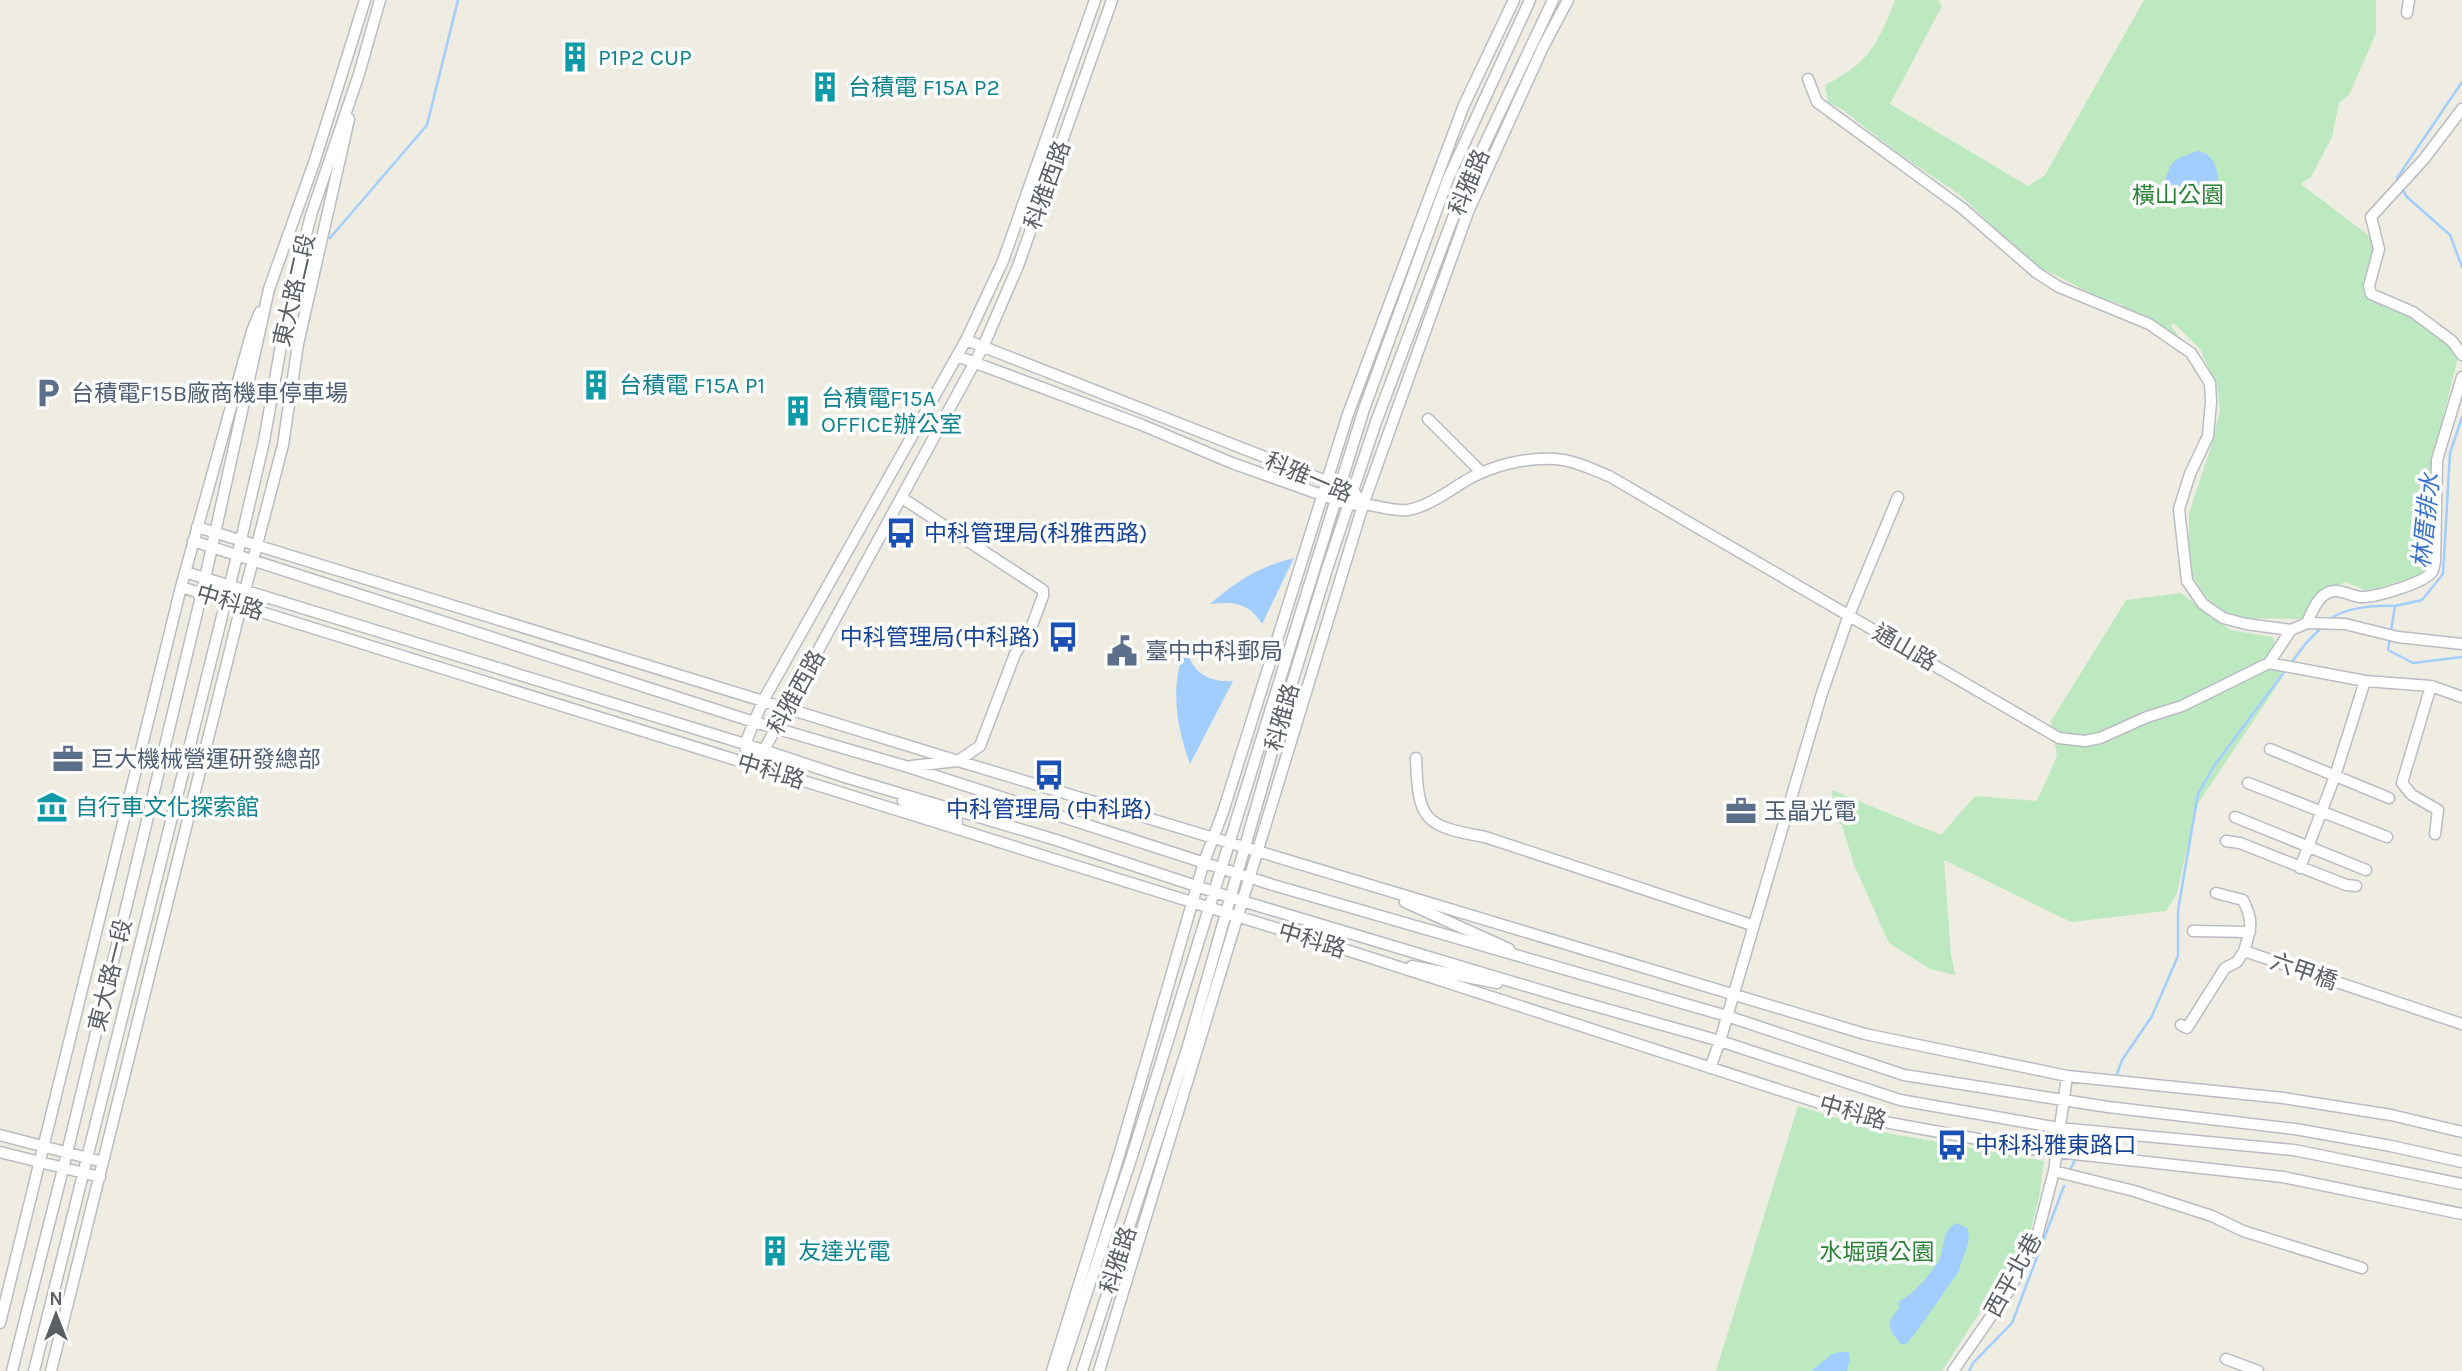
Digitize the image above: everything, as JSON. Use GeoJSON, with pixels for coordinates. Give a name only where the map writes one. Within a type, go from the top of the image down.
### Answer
{"type":"FeatureCollection","features":[{"type":"Feature","properties":{"kind":"street","name":"東大路二段"},"geometry":{"type":"LineString","coordinates":[[205,578],[269,289],[315,160],[365,0]]}},
{"type":"Feature","properties":{"kind":"street","name":"東大路二段"},"geometry":{"type":"LineString","coordinates":[[228,586],[264,441],[286,312],[311,215],[359,74],[380,0]]}},
{"type":"Feature","properties":{"kind":"street","name":"科雅西路"},"geometry":{"type":"LineString","coordinates":[[748,763],[745,744],[763,701],[966,340],[1003,261],[1095,0]]}},
{"type":"Feature","properties":{"kind":"street","name":"科雅西路"},"geometry":{"type":"LineString","coordinates":[[748,763],[764,750],[776,729],[975,364],[1018,266],[1112,0]]}},
{"type":"Feature","properties":{"kind":"street","name":"科雅路"},"geometry":{"type":"LineString","coordinates":[[1052,1371],[1120,1152],[1204,862],[1223,812],[1348,414],[1459,118],[1514,0]]}},
{"type":"Feature","properties":{"kind":"street","name":"科雅路"},"geometry":{"type":"LineString","coordinates":[[1061,1371],[1222,868],[1364,410],[1448,179],[1530,0]]}},
{"type":"Feature","properties":{"kind":"street","name":"科雅路"},"geometry":{"type":"LineString","coordinates":[[1082,1371],[1188,1046],[1323,581],[1376,422],[1465,186],[1553,0]]}},
{"type":"Feature","properties":{"kind":"street","name":"科雅路"},"geometry":{"type":"LineString","coordinates":[[1099,1371],[1364,502],[1468,212],[1568,0]]}},
{"type":"Feature","properties":{"kind":"street"},"geometry":{"type":"LineString","coordinates":[[2407,13],[2409,0]]}},
{"type":"Feature","properties":{"kind":"street"},"geometry":{"type":"LineString","coordinates":[[51,1371],[283,445],[298,344],[359,74]]}},
{"type":"Feature","properties":{"kind":"street"},"geometry":{"type":"LineString","coordinates":[[1808,79],[1817,102],[1962,208],[2037,273],[2059,287],[2149,324],[2191,353],[2210,383],[2211,402],[2208,436],[2190,474],[2179,509],[2187,581],[2203,604],[2223,618],[2291,630]]}},
{"type":"Feature","properties":{"kind":"street"},"geometry":{"type":"LineString","coordinates":[[2462,109],[2371,218],[2379,249],[2369,286],[2371,294],[2413,312],[2452,341],[2462,355]]}},
{"type":"Feature","properties":{"kind":"street"},"geometry":{"type":"LineString","coordinates":[[0,1323],[181,587],[252,331],[269,289]]}},
{"type":"Feature","properties":{"kind":"street","name":"科雅一路"},"geometry":{"type":"LineString","coordinates":[[966,340],[1354,492],[1364,502]]}},
{"type":"Feature","properties":{"kind":"street","name":"科雅一路"},"geometry":{"type":"LineString","coordinates":[[957,356],[1334,500],[1350,505],[1364,502]]}},
{"type":"Feature","properties":{"kind":"street"},"geometry":{"type":"LineString","coordinates":[[2306,623],[2324,595],[2338,590],[2361,597],[2385,593],[2431,573],[2435,562],[2437,460],[2462,377]]}},
{"type":"Feature","properties":{"kind":"street"},"geometry":{"type":"LineString","coordinates":[[1428,419],[1481,472]]}},
{"type":"Feature","properties":{"kind":"street","name":"通山路"},"geometry":{"type":"LineString","coordinates":[[1364,502],[1397,510],[1410,510],[1481,472],[1526,461],[1561,460],[1583,465],[1609,476],[2059,738],[2085,741],[2100,738],[2147,717],[2182,706],[2269,663]]}},
{"type":"Feature","properties":{"kind":"street"},"geometry":{"type":"LineString","coordinates":[[1710,1068],[1818,706],[1849,615],[1898,497]]}},
{"type":"Feature","properties":{"kind":"street"},"geometry":{"type":"LineString","coordinates":[[902,498],[1043,590],[1031,628],[1015,654],[980,746],[958,761],[905,766]]}},
{"type":"Feature","properties":{"kind":"street"},"geometry":{"type":"LineString","coordinates":[[197,527],[786,709],[1213,836],[1371,887],[1865,1034],[2067,1076],[2283,1098],[2391,1115],[2462,1132]]}},
{"type":"Feature","properties":{"kind":"street","name":"中科路"},"geometry":{"type":"LineString","coordinates":[[193,541],[776,729],[905,766],[1237,873],[1727,1016],[1904,1075],[2063,1100],[2295,1129],[2462,1162]]}},
{"type":"Feature","properties":{"kind":"street","name":"中科路"},"geometry":{"type":"LineString","coordinates":[[185,572],[1056,840],[1242,901],[1720,1041],[1900,1100],[2059,1128],[2294,1150],[2462,1184]]}},
{"type":"Feature","properties":{"kind":"street","name":"東大路一段"},"geometry":{"type":"LineString","coordinates":[[12,1371],[205,578]]}},
{"type":"Feature","properties":{"kind":"street","name":"東大路一段"},"geometry":{"type":"LineString","coordinates":[[34,1371],[228,586]]}},
{"type":"Feature","properties":{"kind":"street","name":"中科路"},"geometry":{"type":"LineString","coordinates":[[181,587],[1362,955],[1890,1124],[2057,1152],[2283,1177],[2462,1214]]}},
{"type":"Feature","properties":{"kind":"street"},"geometry":{"type":"LineString","coordinates":[[2462,645],[2398,637],[2371,629],[2306,623],[2291,630],[2269,663],[2365,681],[2431,687],[2462,697]]}},
{"type":"Feature","properties":{"kind":"street"},"geometry":{"type":"LineString","coordinates":[[2300,868],[2335,776],[2365,681]]}},
{"type":"Feature","properties":{"kind":"street"},"geometry":{"type":"LineString","coordinates":[[2431,687],[2402,783],[2412,795],[2438,810],[2435,834]]}},
{"type":"Feature","properties":{"kind":"street"},"geometry":{"type":"LineString","coordinates":[[2270,749],[2389,799]]}},
{"type":"Feature","properties":{"kind":"street"},"geometry":{"type":"LineString","coordinates":[[1416,758],[1422,810],[1433,823],[1451,831],[1485,837],[1752,925]]}},
{"type":"Feature","properties":{"kind":"street"},"geometry":{"type":"LineString","coordinates":[[848,778],[1022,849]]}},
{"type":"Feature","properties":{"kind":"street"},"geometry":{"type":"LineString","coordinates":[[2248,783],[2387,837]]}},
{"type":"Feature","properties":{"kind":"street"},"geometry":{"type":"LineString","coordinates":[[2235,817],[2366,870]]}},
{"type":"Feature","properties":{"kind":"street"},"geometry":{"type":"LineString","coordinates":[[2226,841],[2241,843],[2346,886],[2357,886]]}},
{"type":"Feature","properties":{"kind":"street"},"geometry":{"type":"LineString","coordinates":[[1371,887],[1541,963]]}},
{"type":"Feature","properties":{"kind":"street"},"geometry":{"type":"LineString","coordinates":[[2217,893],[2243,900],[2251,915],[2250,932],[2244,951]]}},
{"type":"Feature","properties":{"kind":"street"},"geometry":{"type":"LineString","coordinates":[[2193,931],[2250,932]]}},
{"type":"Feature","properties":{"kind":"street","name":"六甲橋"},"geometry":{"type":"LineString","coordinates":[[2181,1025],[2187,1028],[2225,968],[2237,962],[2244,951],[2462,1024]]}},
{"type":"Feature","properties":{"kind":"street"},"geometry":{"type":"LineString","coordinates":[[1362,955],[1563,997]]}},
{"type":"Feature","properties":{"kind":"street","name":"西平北巷"},"geometry":{"type":"LineString","coordinates":[[1953,1371],[2008,1292],[2036,1240],[2054,1171],[2067,1076]]}},
{"type":"Feature","properties":{"kind":"street"},"geometry":{"type":"LineString","coordinates":[[0,1135],[43,1144],[103,1162]]}},
{"type":"Feature","properties":{"kind":"street"},"geometry":{"type":"LineString","coordinates":[[0,1152],[100,1177]]}},
{"type":"Feature","properties":{"kind":"street"},"geometry":{"type":"LineString","coordinates":[[2054,1171],[2134,1191],[2212,1216],[2243,1231],[2362,1268]]}},
{"type":"Feature","properties":{"kind":"street"},"geometry":{"type":"LineString","coordinates":[[2226,1359],[2258,1371]]}},
{"type":"Feature","properties":{"kind":"green space","name":"橫山公園"},"geometry":{"type":"Polygon","coordinates":[[[1895,0],[1938,0],[1942,6],[1890,104],[2028,186],[2045,175],[2144,0],[2376,0],[2376,33],[2349,95],[2339,103],[2332,137],[2311,177],[2301,184],[2368,235],[2373,248],[2363,282],[2364,294],[2420,323],[2440,338],[2458,357],[2435,450],[2433,560],[2420,575],[2365,590],[2346,582],[2320,595],[2303,619],[2223,618],[2192,575],[2189,551],[2189,513],[2220,411],[2218,391],[2200,349],[2173,323],[2171,326],[2191,353],[2120,304],[2097,297],[2035,267],[1960,195],[1828,102],[1825,85],[1852,69],[1870,51],[1895,0]]]}},
{"type":"Feature","properties":{"kind":"green space"},"geometry":{"type":"Polygon","coordinates":[[[2181,593],[2230,630],[2273,637],[2282,678],[2197,805],[2177,893],[2166,911],[2071,922],[1944,860],[1955,975],[1930,969],[1889,943],[1854,865],[1842,825],[1833,819],[1832,790],[1941,835],[1975,796],[2037,801],[2057,756],[2051,721],[2126,600],[2181,593]]]}},
{"type":"Feature","properties":{"kind":"green space","name":"水堀頭公園"},"geometry":{"type":"Polygon","coordinates":[[[1798,1106],[1887,1133],[2044,1161],[2039,1198],[2029,1236],[1942,1371],[1716,1371],[1798,1106]]]}},
{"type":"Feature","properties":{"kind":"water"},"geometry":{"type":"Polygon","coordinates":[[[2197,151],[2212,159],[2217,170],[2217,182],[2210,194],[2182,207],[2171,186],[2165,182],[2169,168],[2175,161],[2197,151]]]}},
{"type":"Feature","properties":{"kind":"water"},"geometry":{"type":"Polygon","coordinates":[[[1294,558],[1262,624],[1252,612],[1240,605],[1210,604],[1249,575],[1294,558]]]}},
{"type":"Feature","properties":{"kind":"water"},"geometry":{"type":"Polygon","coordinates":[[[1187,645],[1191,662],[1201,674],[1216,680],[1233,681],[1190,764],[1176,704],[1178,675],[1187,645]]]}},
{"type":"Feature","properties":{"kind":"water"},"geometry":{"type":"Polygon","coordinates":[[[1957,1223],[1967,1228],[1968,1234],[1968,1245],[1959,1271],[1914,1335],[1902,1345],[1890,1327],[1891,1319],[1899,1308],[1898,1302],[1915,1290],[1930,1273],[1938,1262],[1948,1230],[1957,1223]]]}},
{"type":"Feature","properties":{"kind":"water"},"geometry":{"type":"Polygon","coordinates":[[[1849,1352],[1847,1371],[1811,1371],[1832,1354],[1849,1352]]]}},
{"type":"Feature","properties":{"kind":"waterway"},"geometry":{"type":"LineString","coordinates":[[330,238],[427,125],[458,0]]}},
{"type":"Feature","properties":{"kind":"waterway","name":"林厝排水"},"geometry":{"type":"LineString","coordinates":[[2398,181],[2397,178],[2462,82]]}},
{"type":"Feature","properties":{"kind":"waterway","name":"林厝排水"},"geometry":{"type":"LineString","coordinates":[[2401,187],[2407,197],[2450,235],[2462,267]]}},
{"type":"Feature","properties":{"kind":"waterway","name":"林厝排水"},"geometry":{"type":"LineString","coordinates":[[2462,417],[2450,453],[2443,574],[2422,600],[2395,606],[2388,650],[2413,663],[2462,657]]}},
{"type":"Feature","properties":{"kind":"waterway"},"geometry":{"type":"LineString","coordinates":[[2328,621],[2351,610],[2395,606]]}},
{"type":"Feature","properties":{"kind":"waterway"},"geometry":{"type":"LineString","coordinates":[[2291,663],[2323,626]]}},
{"type":"Feature","properties":{"kind":"waterway"},"geometry":{"type":"LineString","coordinates":[[2117,1074],[2122,1060],[2152,1016],[2178,956],[2178,910],[2198,794],[2214,766],[2287,668]]}},
{"type":"Feature","properties":{"kind":"waterway"},"geometry":{"type":"LineString","coordinates":[[2070,1170],[2075,1160]]}},
{"type":"Feature","properties":{"kind":"waterway"},"geometry":{"type":"LineString","coordinates":[[1969,1371],[1973,1363],[2012,1323],[2064,1186]]}},
{"type":"Feature","properties":{"kind":"place","name":"P1P2 CUP"},"geometry":{"type":"Point","coordinates":[575,57]}},
{"type":"Feature","properties":{"kind":"place","name":"台積電 F15A P2"},"geometry":{"type":"Point","coordinates":[825,87]}},
{"type":"Feature","properties":{"kind":"place","name":"台積電 F15A P1"},"geometry":{"type":"Point","coordinates":[596,385]}},
{"type":"Feature","properties":{"kind":"place","name":"台積電F15B廠商機車停車場"},"geometry":{"type":"Point","coordinates":[48,393]}},
{"type":"Feature","properties":{"kind":"place","name":"台積電F15A OFFICE辦公室"},"geometry":{"type":"Point","coordinates":[798,411]}},
{"type":"Feature","properties":{"kind":"place","name":"中科管理局(科雅西路)"},"geometry":{"type":"Point","coordinates":[901,533]}},
{"type":"Feature","properties":{"kind":"place","name":"中科管理局(中科路)"},"geometry":{"type":"Point","coordinates":[1063,637]}},
{"type":"Feature","properties":{"kind":"place","name":"臺中中科郵局"},"geometry":{"type":"Point","coordinates":[1122,651]}},
{"type":"Feature","properties":{"kind":"place","name":"巨大機械營運研發總部"},"geometry":{"type":"Point","coordinates":[68,759]}},
{"type":"Feature","properties":{"kind":"place","name":"中科管理局 (中科路)"},"geometry":{"type":"Point","coordinates":[1049,775]}},
{"type":"Feature","properties":{"kind":"place","name":"自行車文化探索館"},"geometry":{"type":"Point","coordinates":[52,807]}},
{"type":"Feature","properties":{"kind":"place","name":"玉晶光電"},"geometry":{"type":"Point","coordinates":[1741,811]}},
{"type":"Feature","properties":{"kind":"place","name":"中科科雅東路口"},"geometry":{"type":"Point","coordinates":[1952,1145]}},
{"type":"Feature","properties":{"kind":"place","name":"友達光電"},"geometry":{"type":"Point","coordinates":[775,1251]}}]}
